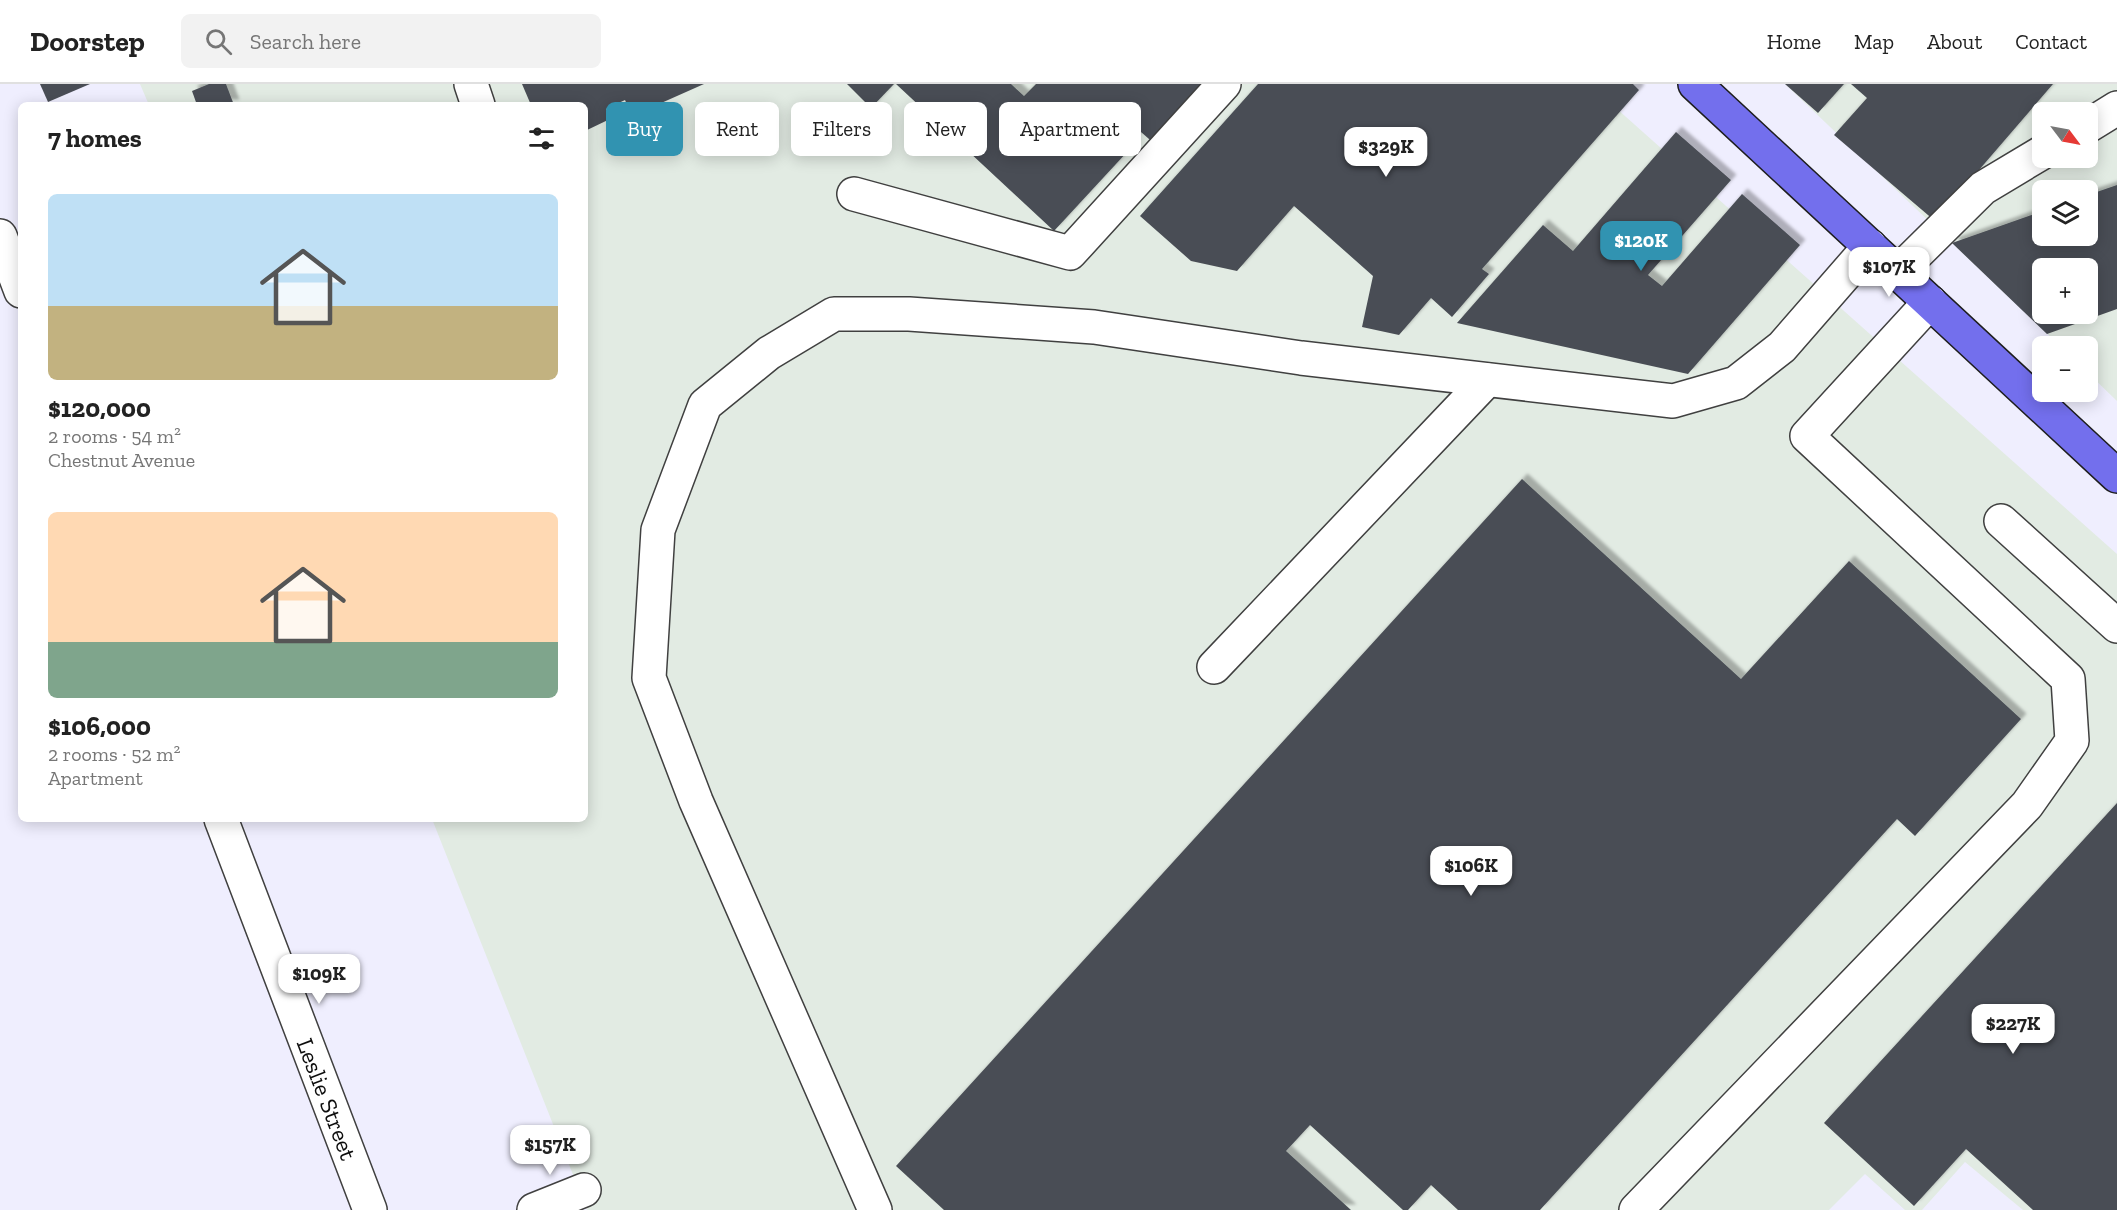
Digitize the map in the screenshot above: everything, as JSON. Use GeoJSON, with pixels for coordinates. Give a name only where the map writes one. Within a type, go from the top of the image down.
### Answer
{"type":"FeatureCollection","features":[{"type":"Feature","properties":{"kind":"main road"},"geometry":{"type":"LineString","coordinates":[[1695,84],[2117,476]]}},
{"type":"Feature","properties":{"kind":"street"},"geometry":{"type":"LineString","coordinates":[[471,84],[477,102]]}},
{"type":"Feature","properties":{"kind":"street"},"geometry":{"type":"LineString","coordinates":[[854,194],[1070,253],[1224,84]]}},
{"type":"Feature","properties":{"kind":"street"},"geometry":{"type":"LineString","coordinates":[[2098,120],[2117,108]]}},
{"type":"Feature","properties":{"kind":"street"},"geometry":{"type":"LineString","coordinates":[[1898,272],[1983,188],[2032,159]]}},
{"type":"Feature","properties":{"kind":"street"},"geometry":{"type":"LineString","coordinates":[[0,236],[18,283]]}},
{"type":"Feature","properties":{"kind":"street"},"geometry":{"type":"LineString","coordinates":[[875,1210],[696,801],[649,678],[658,530],[705,405],[769,353],[834,314],[921,314],[1094,327],[1301,358],[1673,401],[1736,383],[1782,347],[1870,246]]}},
{"type":"Feature","properties":{"kind":"street"},"geometry":{"type":"LineString","coordinates":[[1636,1210],[2027,805],[2072,741],[2068,679],[1807,436],[1930,302]]}},
{"type":"Feature","properties":{"kind":"street"},"geometry":{"type":"LineString","coordinates":[[1214,667],[1487,380]]}},
{"type":"Feature","properties":{"kind":"street"},"geometry":{"type":"LineString","coordinates":[[2001,521],[2117,626]]}},
{"type":"Feature","properties":{"kind":"street","name":"Leslie Street"},"geometry":{"type":"LineString","coordinates":[[222,822],[370,1210]]}},
{"type":"Feature","properties":{"kind":"street"},"geometry":{"type":"LineString","coordinates":[[534,1210],[584,1191]]}},
{"type":"Feature","properties":{"kind":"shaded area"},"geometry":{"type":"Polygon","coordinates":[[[140,84],[1589,84],[2117,554],[2117,1210],[2023,1210],[1965,1162],[1922,1210],[1905,1210],[1865,1174],[1829,1210],[587,1210],[433,822],[588,822],[588,102],[148,102],[140,84]]]}},
{"type":"Feature","properties":{"kind":"shaded area"},"geometry":{"type":"Polygon","coordinates":[[[1785,84],[2117,84],[2117,401],[2098,383],[2098,336],[2050,336],[2037,324],[2098,324],[2098,258],[2032,258],[2032,319],[1785,84]]]}},
{"type":"Feature","properties":{"kind":"building"},"geometry":{"type":"Polygon","coordinates":[[[40,84],[90,84],[48,102],[40,84]]]}},
{"type":"Feature","properties":{"kind":"building"},"geometry":{"type":"Polygon","coordinates":[[[209,84],[226,84],[233,102],[196,102],[192,91],[209,84]]]}},
{"type":"Feature","properties":{"kind":"building"},"geometry":{"type":"Polygon","coordinates":[[[522,84],[704,84],[664,102],[626,102],[625,100],[606,102],[606,121],[588,130],[588,102],[530,102],[522,84]]]}},
{"type":"Feature","properties":{"kind":"building"},"geometry":{"type":"Polygon","coordinates":[[[847,84],[894,84],[877,102],[865,102],[847,84]]]}},
{"type":"Feature","properties":{"kind":"building"},"geometry":{"type":"Polygon","coordinates":[[[896,84],[1011,84],[1024,96],[1036,84],[1214,84],[1157,146],[1141,132],[1141,102],[999,102],[999,156],[1123,156],[1054,231],[973,156],[987,156],[987,102],[915,102],[896,84]]]}},
{"type":"Feature","properties":{"kind":"building"},"geometry":{"type":"Polygon","coordinates":[[[1258,84],[1633,84],[1639,90],[1482,269],[1489,274],[1452,317],[1431,298],[1399,335],[1362,327],[1373,276],[1294,206],[1237,271],[1191,261],[1140,216],[1258,84]]]}},
{"type":"Feature","properties":{"kind":"building"},"geometry":{"type":"Polygon","coordinates":[[[1785,84],[1844,84],[1818,113],[1785,84]]]}},
{"type":"Feature","properties":{"kind":"building"},"geometry":{"type":"Polygon","coordinates":[[[1851,84],[2053,84],[2037,102],[2032,102],[2032,108],[1935,221],[1834,135],[1867,98],[1851,84]]]}},
{"type":"Feature","properties":{"kind":"building"},"geometry":{"type":"Polygon","coordinates":[[[1676,132],[1731,180],[1648,275],[1662,286],[1742,194],[1800,245],[1688,374],[1457,323],[1543,225],[1573,251],[1676,132]]]}},
{"type":"Feature","properties":{"kind":"building"},"geometry":{"type":"Polygon","coordinates":[[[2117,185],[2117,309],[2098,316],[2098,258],[2032,258],[2032,320],[1952,243],[2032,215],[2032,246],[2098,246],[2098,192],[2117,185]]]}},
{"type":"Feature","properties":{"kind":"building"},"geometry":{"type":"Polygon","coordinates":[[[2037,324],[2075,324],[2047,334],[2037,324]]]}},
{"type":"Feature","properties":{"kind":"building"},"geometry":{"type":"Polygon","coordinates":[[[1522,479],[1741,679],[1849,561],[2021,719],[1915,836],[1897,819],[1540,1210],[1458,1210],[1431,1185],[1408,1210],[1403,1210],[1310,1125],[1286,1151],[1351,1210],[944,1210],[896,1166],[1522,479]]]}},
{"type":"Feature","properties":{"kind":"building"},"geometry":{"type":"Polygon","coordinates":[[[2117,803],[2117,1210],[2033,1210],[1966,1149],[1914,1206],[1824,1123],[2117,803]]]}}]}
